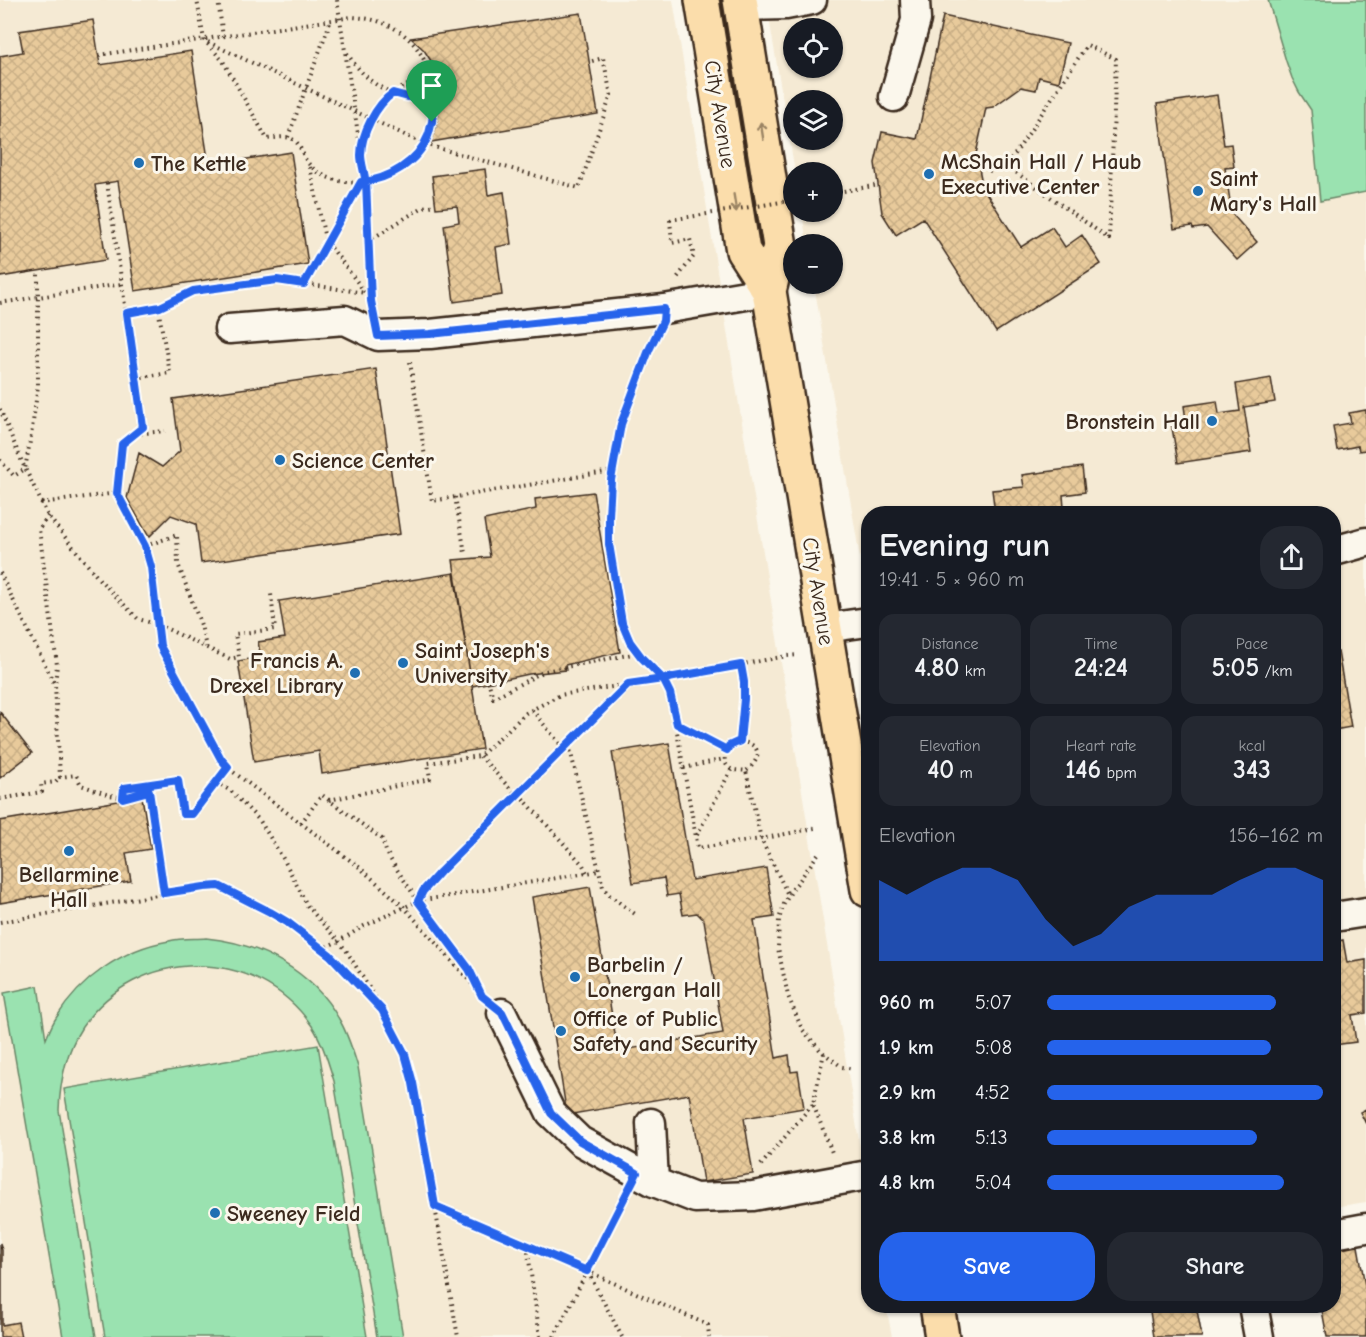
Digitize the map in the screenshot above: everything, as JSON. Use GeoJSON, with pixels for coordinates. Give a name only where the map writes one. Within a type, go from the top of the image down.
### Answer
{"type":"FeatureCollection","features":[{"type":"Feature","properties":{"kind":"highway","name":"City Avenue"},"geometry":{"type":"LineString","coordinates":[[702,0],[743,251],[770,291]]}},
{"type":"Feature","properties":{"kind":"highway","name":"City Avenue"},"geometry":{"type":"LineString","coordinates":[[740,3],[780,246],[770,291],[861,847]]}},
{"type":"Feature","properties":{"kind":"highway"},"geometry":{"type":"LineString","coordinates":[[938,1313],[942,1337]]}},
{"type":"Feature","properties":{"kind":"street"},"geometry":{"type":"LineString","coordinates":[[740,3],[786,5],[812,0]]}},
{"type":"Feature","properties":{"kind":"street"},"geometry":{"type":"LineString","coordinates":[[894,97],[916,20],[915,0]]}},
{"type":"Feature","properties":{"kind":"street"},"geometry":{"type":"LineString","coordinates":[[229,329],[345,320],[378,336],[430,334],[664,309],[770,291]]}},
{"type":"Feature","properties":{"kind":"street"},"geometry":{"type":"LineString","coordinates":[[1341,549],[1366,542]]}},
{"type":"Feature","properties":{"kind":"street"},"geometry":{"type":"LineString","coordinates":[[827,641],[861,625]]}},
{"type":"Feature","properties":{"kind":"street"},"geometry":{"type":"LineString","coordinates":[[1341,916],[1366,912]]}},
{"type":"Feature","properties":{"kind":"street"},"geometry":{"type":"LineString","coordinates":[[492,1004],[551,1113],[580,1141],[645,1177],[695,1198],[753,1196],[861,1176]]}},
{"type":"Feature","properties":{"kind":"street"},"geometry":{"type":"LineString","coordinates":[[645,1177],[651,1123]]}},
{"type":"Feature","properties":{"kind":"street"},"geometry":{"type":"LineString","coordinates":[[1341,1233],[1366,1228]]}},
{"type":"Feature","properties":{"kind":"street"},"geometry":{"type":"LineString","coordinates":[[1255,1313],[1259,1337]]}},
{"type":"Feature","properties":{"kind":"path"},"geometry":{"type":"LineString","coordinates":[[99,55],[204,40],[352,17],[372,18],[403,34],[425,60],[431,77],[434,105],[432,122],[424,144],[404,166],[383,178],[341,182],[320,175],[306,161],[295,141],[288,137],[267,139],[223,62],[204,40],[197,0]]}},
{"type":"Feature","properties":{"kind":"path"},"geometry":{"type":"LineString","coordinates":[[218,0],[223,37]]}},
{"type":"Feature","properties":{"kind":"path"},"geometry":{"type":"LineString","coordinates":[[337,0],[361,154],[371,301],[378,336]]}},
{"type":"Feature","properties":{"kind":"path"},"geometry":{"type":"LineString","coordinates":[[288,137],[331,20]]}},
{"type":"Feature","properties":{"kind":"path"},"geometry":{"type":"LineString","coordinates":[[204,40],[424,144],[579,188],[610,95],[603,58],[589,62]]}},
{"type":"Feature","properties":{"kind":"path"},"geometry":{"type":"LineString","coordinates":[[989,171],[1006,166],[1087,45],[1116,59],[1109,239],[1006,166]]}},
{"type":"Feature","properties":{"kind":"path"},"geometry":{"type":"LineString","coordinates":[[345,50],[353,63],[369,80],[393,93],[408,97],[434,96]]}},
{"type":"Feature","properties":{"kind":"path"},"geometry":{"type":"LineString","coordinates":[[361,154],[371,119],[387,98],[405,85],[431,77]]}},
{"type":"Feature","properties":{"kind":"path"},"geometry":{"type":"LineString","coordinates":[[433,88],[439,87]]}},
{"type":"Feature","properties":{"kind":"path"},"geometry":{"type":"LineString","coordinates":[[310,166],[327,242],[371,301]]}},
{"type":"Feature","properties":{"kind":"path"},"geometry":{"type":"LineString","coordinates":[[304,284],[363,181]]}},
{"type":"Feature","properties":{"kind":"path"},"geometry":{"type":"LineString","coordinates":[[107,183],[143,427],[122,444],[117,493],[145,546],[151,567],[160,646],[221,759],[228,767],[359,867],[404,907],[492,1004]]}},
{"type":"Feature","properties":{"kind":"path"},"geometry":{"type":"LineString","coordinates":[[843,191],[879,185]]}},
{"type":"Feature","properties":{"kind":"path"},"geometry":{"type":"LineString","coordinates":[[694,256],[690,239],[672,243],[670,220],[783,202]]}},
{"type":"Feature","properties":{"kind":"path"},"geometry":{"type":"LineString","coordinates":[[368,240],[423,207],[436,205]]}},
{"type":"Feature","properties":{"kind":"path"},"geometry":{"type":"LineString","coordinates":[[0,460],[14,476],[25,469],[32,436],[38,386],[38,271]]}},
{"type":"Feature","properties":{"kind":"path"},"geometry":{"type":"LineString","coordinates":[[127,313],[158,308],[193,291],[277,280],[365,292]]}},
{"type":"Feature","properties":{"kind":"path"},"geometry":{"type":"LineString","coordinates":[[0,303],[122,284]]}},
{"type":"Feature","properties":{"kind":"path"},"geometry":{"type":"LineString","coordinates":[[136,378],[170,373],[158,308]]}},
{"type":"Feature","properties":{"kind":"path"},"geometry":{"type":"LineString","coordinates":[[664,309],[663,321],[621,424],[612,471],[609,544],[622,623],[630,642],[663,679],[670,693],[698,848],[815,828]]}},
{"type":"Feature","properties":{"kind":"path"},"geometry":{"type":"LineString","coordinates":[[410,362],[432,501],[612,471]]}},
{"type":"Feature","properties":{"kind":"path"},"geometry":{"type":"LineString","coordinates":[[0,409],[48,516],[99,579],[138,619],[159,625],[230,659],[239,657],[235,634],[274,629],[271,594]]}},
{"type":"Feature","properties":{"kind":"path"},"geometry":{"type":"LineString","coordinates":[[134,434],[165,431]]}},
{"type":"Feature","properties":{"kind":"path"},"geometry":{"type":"LineString","coordinates":[[41,503],[117,493]]}},
{"type":"Feature","properties":{"kind":"path"},"geometry":{"type":"LineString","coordinates":[[455,497],[465,553]]}},
{"type":"Feature","properties":{"kind":"path"},"geometry":{"type":"LineString","coordinates":[[48,516],[39,529],[57,665],[55,685],[60,777]]}},
{"type":"Feature","properties":{"kind":"path"},"geometry":{"type":"LineString","coordinates":[[145,546],[177,536],[178,564],[201,625],[207,648]]}},
{"type":"Feature","properties":{"kind":"path"},"geometry":{"type":"LineString","coordinates":[[0,573],[55,685]]}},
{"type":"Feature","properties":{"kind":"path"},"geometry":{"type":"LineString","coordinates":[[329,800],[430,779],[428,763],[480,756],[526,713],[560,695],[787,656],[827,641]]}},
{"type":"Feature","properties":{"kind":"path"},"geometry":{"type":"LineString","coordinates":[[488,680],[494,698],[545,670],[638,652]]}},
{"type":"Feature","properties":{"kind":"path"},"geometry":{"type":"LineString","coordinates":[[740,741],[744,690],[741,665]]}},
{"type":"Feature","properties":{"kind":"path"},"geometry":{"type":"LineString","coordinates":[[418,901],[423,891],[440,872],[628,684]]}},
{"type":"Feature","properties":{"kind":"path"},"geometry":{"type":"LineString","coordinates":[[532,710],[564,749]]}},
{"type":"Feature","properties":{"kind":"path"},"geometry":{"type":"LineString","coordinates":[[677,724],[727,750]]}},
{"type":"Feature","properties":{"kind":"path"},"geometry":{"type":"LineString","coordinates":[[740,741],[751,744],[757,750],[758,755],[746,771],[731,770],[724,759],[729,746],[740,741]]}},
{"type":"Feature","properties":{"kind":"path"},"geometry":{"type":"LineString","coordinates":[[568,744],[603,886],[608,894],[635,914]]}},
{"type":"Feature","properties":{"kind":"path"},"geometry":{"type":"LineString","coordinates":[[480,756],[583,864],[587,873]]}},
{"type":"Feature","properties":{"kind":"path"},"geometry":{"type":"LineString","coordinates":[[684,768],[724,759]]}},
{"type":"Feature","properties":{"kind":"path"},"geometry":{"type":"LineString","coordinates":[[123,798],[124,788],[178,780],[183,814],[192,814],[228,767]]}},
{"type":"Feature","properties":{"kind":"path"},"geometry":{"type":"LineString","coordinates":[[696,836],[731,770]]}},
{"type":"Feature","properties":{"kind":"path"},"geometry":{"type":"LineString","coordinates":[[746,771],[761,838],[788,895]]}},
{"type":"Feature","properties":{"kind":"path"},"geometry":{"type":"LineString","coordinates":[[0,799],[42,792],[41,784],[55,782],[60,777],[76,775],[81,785],[123,798],[149,791],[164,893]]}},
{"type":"Feature","properties":{"kind":"path"},"geometry":{"type":"LineString","coordinates":[[216,782],[231,791],[260,821],[284,860],[308,907],[346,950],[405,1054],[413,1083],[458,1337]]}},
{"type":"Feature","properties":{"kind":"path"},"geometry":{"type":"LineString","coordinates":[[301,823],[322,795],[382,839],[392,862],[492,1004]]}},
{"type":"Feature","properties":{"kind":"path"},"geometry":{"type":"LineString","coordinates":[[818,854],[788,895],[779,919],[778,948],[788,996],[802,1029],[824,1053],[842,1067],[854,1069]]}},
{"type":"Feature","properties":{"kind":"path"},"geometry":{"type":"LineString","coordinates":[[321,949],[418,901],[599,871]]}},
{"type":"Feature","properties":{"kind":"path"},"geometry":{"type":"LineString","coordinates":[[0,922],[164,893],[219,886],[294,927],[330,955],[382,1010]]}},
{"type":"Feature","properties":{"kind":"path"},"geometry":{"type":"LineString","coordinates":[[735,1197],[813,1104],[824,1053]]}},
{"type":"Feature","properties":{"kind":"path"},"geometry":{"type":"LineString","coordinates":[[813,1104],[835,1160]]}},
{"type":"Feature","properties":{"kind":"path"},"geometry":{"type":"LineString","coordinates":[[554,1337],[587,1271],[645,1177]]}},
{"type":"Feature","properties":{"kind":"path"},"geometry":{"type":"LineString","coordinates":[[435,1206],[708,1325],[709,1337]]}},
{"type":"Feature","properties":{"kind":"path"},"geometry":{"type":"LineString","coordinates":[[527,1245],[540,1337]]}},
{"type":"Feature","properties":{"kind":"path"},"geometry":{"type":"LineString","coordinates":[[587,1271],[622,1337]]}},
{"type":"Feature","properties":{"kind":"shaded area","name":"Saint Joseph's University"},"geometry":{"type":"Polygon","coordinates":[[[0,0],[673,0],[861,1153],[861,1313],[888,1313],[892,1337],[0,1337],[0,0]]]}},
{"type":"Feature","properties":{"kind":"shaded area"},"geometry":{"type":"Polygon","coordinates":[[[766,0],[1366,0],[1366,1202],[1341,1206],[1341,506],[861,506],[861,564],[816,294],[843,294],[843,234],[805,234],[804,222],[843,222],[843,162],[793,162],[791,150],[843,150],[843,90],[783,90],[783,101],[766,0]]]}},
{"type":"Feature","properties":{"kind":"green space"},"geometry":{"type":"Polygon","coordinates":[[[1268,0],[1366,0],[1366,192],[1320,201],[1311,110],[1292,78],[1268,0]]]}},
{"type":"Feature","properties":{"kind":"green space"},"geometry":{"type":"Polygon","coordinates":[[[206,938],[246,946],[283,962],[314,987],[328,1002],[342,1025],[358,1067],[403,1337],[377,1337],[334,1081],[316,1032],[288,999],[260,981],[229,969],[197,966],[164,970],[133,981],[105,1000],[82,1027],[68,1056],[62,1077],[59,1110],[96,1337],[63,1337],[4,993],[38,986],[46,1039],[66,1004],[90,978],[104,967],[119,958],[152,945],[178,939],[206,938]]]}},
{"type":"Feature","properties":{"kind":"green space","name":"Sweeney Field"},"geometry":{"type":"Polygon","coordinates":[[[318,1045],[367,1337],[105,1337],[64,1089],[318,1045]]]}},
{"type":"Feature","properties":{"kind":"building"},"geometry":{"type":"Polygon","coordinates":[[[581,13],[598,114],[431,142],[439,109],[440,92],[437,76],[424,50],[411,38],[581,13]]]}},
{"type":"Feature","properties":{"kind":"building","name":"McShain Hall / Haub Executive Center"},"geometry":{"type":"Polygon","coordinates":[[[943,16],[1068,43],[1059,82],[1039,77],[1036,90],[1021,87],[993,107],[986,108],[976,154],[983,188],[1021,247],[1052,227],[1065,247],[1082,235],[1101,264],[996,332],[923,218],[896,235],[882,213],[875,163],[882,132],[917,139],[943,16]]]}},
{"type":"Feature","properties":{"kind":"building"},"geometry":{"type":"Polygon","coordinates":[[[93,20],[100,65],[191,51],[209,165],[291,152],[308,264],[135,291],[118,181],[95,185],[106,260],[0,277],[0,56],[23,52],[19,31],[93,20]]]}},
{"type":"Feature","properties":{"kind":"building","name":"Saint Mary's Hall"},"geometry":{"type":"Polygon","coordinates":[[[1217,95],[1224,145],[1231,144],[1234,167],[1225,168],[1232,214],[1257,242],[1237,260],[1207,227],[1193,229],[1192,226],[1174,229],[1157,104],[1217,95]]]}},
{"type":"Feature","properties":{"kind":"building"},"geometry":{"type":"Polygon","coordinates":[[[485,169],[488,195],[504,192],[511,244],[496,247],[502,295],[454,302],[444,225],[459,222],[457,206],[436,208],[432,176],[485,169]]]}},
{"type":"Feature","properties":{"kind":"building","name":"Science Center"},"geometry":{"type":"Polygon","coordinates":[[[376,369],[400,534],[201,563],[196,524],[171,515],[149,537],[127,498],[139,453],[162,467],[180,451],[173,399],[376,369]]]}},
{"type":"Feature","properties":{"kind":"building","name":"Bronstein Hall"},"geometry":{"type":"Polygon","coordinates":[[[1271,378],[1275,402],[1244,407],[1251,452],[1178,463],[1171,422],[1186,420],[1184,406],[1217,401],[1219,414],[1240,411],[1236,384],[1271,378]]]}},
{"type":"Feature","properties":{"kind":"building"},"geometry":{"type":"Polygon","coordinates":[[[1366,410],[1366,450],[1359,451],[1358,446],[1337,450],[1333,426],[1351,423],[1349,413],[1366,410]]]}},
{"type":"Feature","properties":{"kind":"building"},"geometry":{"type":"Polygon","coordinates":[[[1082,467],[1085,492],[1063,495],[1064,506],[994,506],[992,490],[1024,487],[1022,475],[1082,467]]]}},
{"type":"Feature","properties":{"kind":"building"},"geometry":{"type":"Polygon","coordinates":[[[593,492],[620,652],[565,665],[566,670],[529,674],[472,686],[453,560],[490,557],[484,520],[536,509],[535,499],[593,492]]]}},
{"type":"Feature","properties":{"kind":"building","name":"Francis A. Drexel Library"},"geometry":{"type":"Polygon","coordinates":[[[454,573],[482,749],[322,774],[319,751],[254,762],[238,661],[261,657],[258,642],[285,638],[279,601],[454,573]]]}},
{"type":"Feature","properties":{"kind":"building"},"geometry":{"type":"Polygon","coordinates":[[[1341,669],[1351,727],[1341,729],[1341,669]]]}},
{"type":"Feature","properties":{"kind":"building"},"geometry":{"type":"Polygon","coordinates":[[[0,712],[32,753],[0,778],[0,712]]]}},
{"type":"Feature","properties":{"kind":"building","name":"Barbelin / Lonergan Hall"},"geometry":{"type":"Polygon","coordinates":[[[669,743],[692,880],[766,868],[774,917],[754,920],[776,1058],[789,1055],[791,1072],[798,1071],[804,1108],[744,1118],[753,1174],[703,1182],[689,1094],[567,1115],[532,897],[590,887],[618,1051],[723,1033],[704,920],[697,913],[683,915],[679,894],[667,896],[664,878],[633,883],[612,752],[669,743]]]}},
{"type":"Feature","properties":{"kind":"building","name":"Bellarmine Hall"},"geometry":{"type":"Polygon","coordinates":[[[142,797],[151,849],[126,853],[131,881],[0,903],[0,821],[142,797]]]}},
{"type":"Feature","properties":{"kind":"building"},"geometry":{"type":"Polygon","coordinates":[[[1341,940],[1343,940],[1347,963],[1366,960],[1366,1013],[1352,1015],[1356,1042],[1341,1044],[1341,940]]]}},
{"type":"Feature","properties":{"kind":"building"},"geometry":{"type":"Polygon","coordinates":[[[1366,1109],[1366,1124],[1360,1112],[1366,1109]]]}},
{"type":"Feature","properties":{"kind":"building"},"geometry":{"type":"Polygon","coordinates":[[[0,1243],[2,1250],[2,1325],[18,1322],[21,1337],[0,1337],[0,1243]]]}},
{"type":"Feature","properties":{"kind":"building"},"geometry":{"type":"Polygon","coordinates":[[[1358,1246],[1366,1291],[1366,1337],[1327,1337],[1322,1313],[1341,1313],[1341,1249],[1358,1246]]]}},
{"type":"Feature","properties":{"kind":"building"},"geometry":{"type":"Polygon","coordinates":[[[1150,1313],[1198,1313],[1202,1337],[1154,1337],[1150,1313]]]}},
{"type":"Feature","properties":{"kind":"place","name":"The Kettle"},"geometry":{"type":"Point","coordinates":[139,163]}},
{"type":"Feature","properties":{"kind":"place","name":"McShain Hall / Haub Executive Center"},"geometry":{"type":"Point","coordinates":[929,174]}},
{"type":"Feature","properties":{"kind":"place","name":"Saint Mary's Hall"},"geometry":{"type":"Point","coordinates":[1198,191]}},
{"type":"Feature","properties":{"kind":"place","name":"Bronstein Hall"},"geometry":{"type":"Point","coordinates":[1212,421]}},
{"type":"Feature","properties":{"kind":"place","name":"Science Center"},"geometry":{"type":"Point","coordinates":[280,460]}},
{"type":"Feature","properties":{"kind":"place","name":"Saint Joseph's University"},"geometry":{"type":"Point","coordinates":[403,663]}},
{"type":"Feature","properties":{"kind":"place","name":"Francis A. Drexel Library"},"geometry":{"type":"Point","coordinates":[355,673]}},
{"type":"Feature","properties":{"kind":"place","name":"Bellarmine Hall"},"geometry":{"type":"Point","coordinates":[69,851]}},
{"type":"Feature","properties":{"kind":"place","name":"Barbelin / Lonergan Hall"},"geometry":{"type":"Point","coordinates":[575,977]}},
{"type":"Feature","properties":{"kind":"place","name":"Office of Public Safety and Security"},"geometry":{"type":"Point","coordinates":[561,1031]}},
{"type":"Feature","properties":{"kind":"place","name":"Sweeney Field"},"geometry":{"type":"Point","coordinates":[215,1213]}},
{"type":"Feature","properties":{"kind":"route"},"geometry":{"type":"LineString","coordinates":[[432,122],[424,144],[404,166],[383,178],[366,181],[361,182],[304,284],[277,280],[193,291],[160,307],[127,313],[143,427],[122,444],[117,493],[145,546],[151,567],[160,646],[221,759],[228,767],[192,814],[183,814],[178,780],[124,788],[123,798],[149,791],[164,893],[219,886],[270,912],[330,955],[382,1010],[405,1054],[413,1083],[435,1206],[587,1271],[637,1173],[580,1141],[551,1113],[502,1012],[482,996],[469,969],[418,901],[423,891],[440,872],[628,684],[663,679],[673,702],[677,724],[727,750],[729,746],[740,741],[744,682],[741,665],[663,679],[630,642],[622,623],[609,544],[611,480],[621,424],[649,350],[663,321],[664,309],[430,334],[378,336],[371,301],[366,181],[361,154],[366,133],[378,108],[393,93],[408,97],[434,96],[432,122]]}}]}
